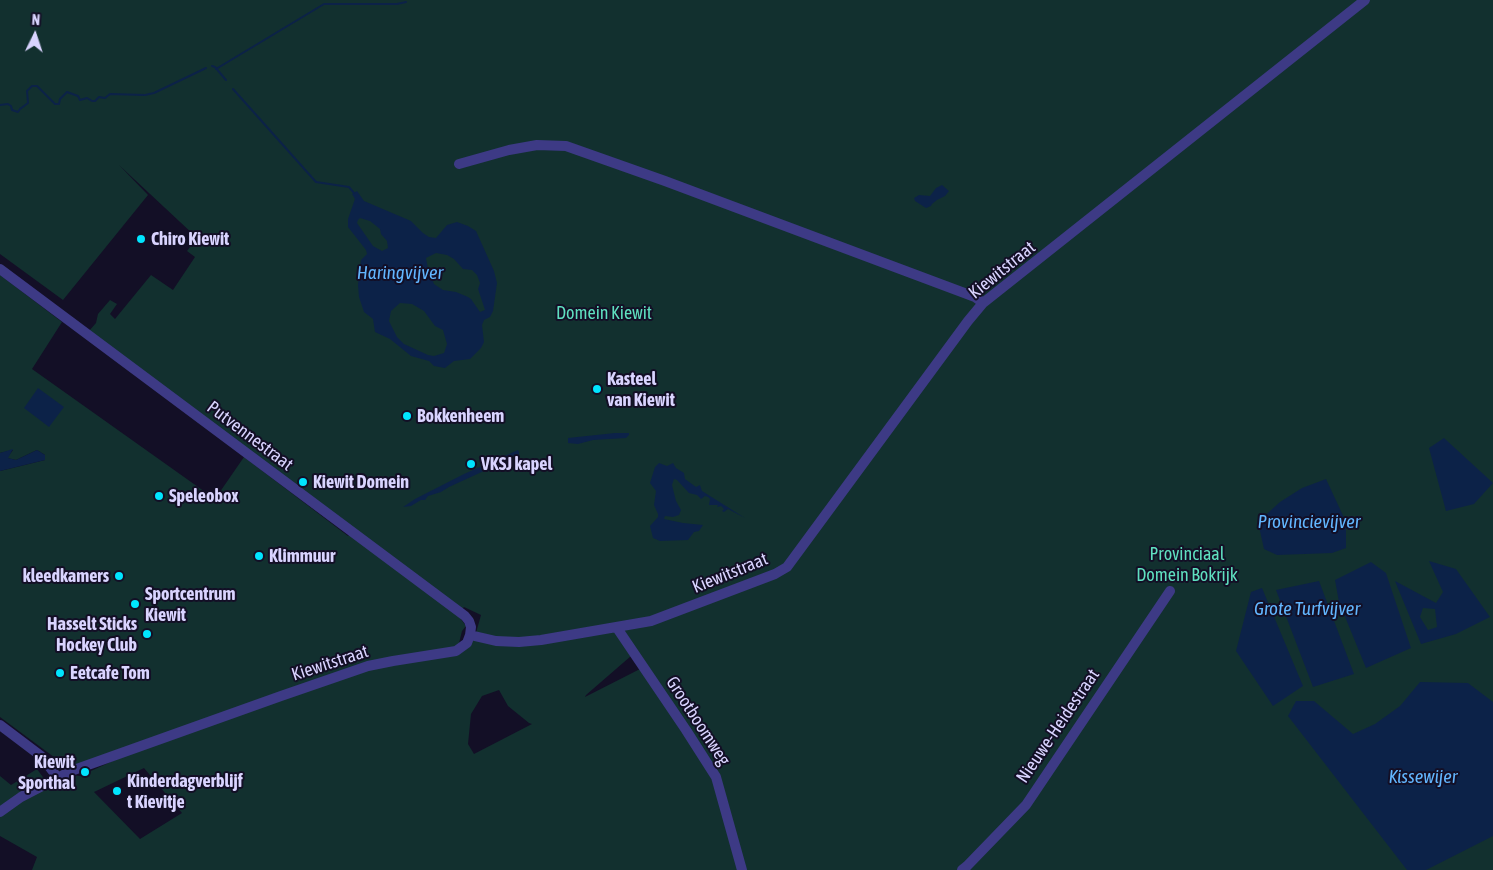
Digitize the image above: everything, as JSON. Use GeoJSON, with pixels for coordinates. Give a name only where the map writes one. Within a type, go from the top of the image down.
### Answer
{"type":"FeatureCollection","features":[{"type":"Feature","properties":{"kind":"street","name":"Kiewitstraat"},"geometry":{"type":"LineString","coordinates":[[0,812],[21,797],[58,778],[132,748],[368,666],[393,660],[456,651],[467,643],[470,635],[496,641],[519,642],[617,628],[651,621],[775,574],[787,567],[962,328],[983,303],[1365,0]]}},
{"type":"Feature","properties":{"kind":"street"},"geometry":{"type":"LineString","coordinates":[[459,164],[509,150],[537,145],[566,146],[928,279],[975,297],[983,303]]}},
{"type":"Feature","properties":{"kind":"street","name":"Putvennestraat"},"geometry":{"type":"LineString","coordinates":[[0,269],[465,616],[471,627],[470,635]]}},
{"type":"Feature","properties":{"kind":"street","name":"Nieuwe-Heidestraat"},"geometry":{"type":"LineString","coordinates":[[962,870],[1026,805],[1170,591]]}},
{"type":"Feature","properties":{"kind":"street","name":"Grootboomweg"},"geometry":{"type":"LineString","coordinates":[[617,628],[716,777],[742,870]]}},
{"type":"Feature","properties":{"kind":"street"},"geometry":{"type":"LineString","coordinates":[[0,725],[41,756],[58,778]]}},
{"type":"Feature","properties":{"kind":"green space"},"geometry":{"type":"Polygon","coordinates":[[[0,0],[1493,0],[1493,870],[32,870],[37,857],[0,836],[0,776],[11,785],[37,769],[45,780],[61,774],[80,776],[139,749],[78,764],[62,763],[0,717],[0,471],[45,460],[45,455],[37,450],[16,460],[7,458],[13,450],[0,453],[0,275],[62,322],[32,369],[215,499],[244,457],[348,536],[355,529],[89,331],[96,323],[98,314],[110,300],[117,304],[110,314],[115,319],[151,275],[173,290],[195,257],[187,251],[197,238],[209,249],[119,165],[148,195],[63,300],[0,254],[0,0]],[[464,607],[457,614],[466,626],[462,631],[459,643],[474,640],[481,615],[464,607]],[[631,656],[585,697],[640,669],[631,656]],[[499,690],[482,696],[471,714],[468,744],[474,754],[532,724],[508,706],[499,690]],[[144,768],[94,792],[140,839],[182,813],[144,768]]]}},
{"type":"Feature","properties":{"kind":"water"},"geometry":{"type":"Polygon","coordinates":[[[942,185],[949,191],[931,206],[926,208],[915,201],[914,198],[919,195],[930,196],[936,188],[942,185]]]}},
{"type":"Feature","properties":{"kind":"water","name":"Haringvijver"},"geometry":{"type":"Polygon","coordinates":[[[357,191],[364,201],[411,221],[429,237],[436,238],[447,225],[457,222],[476,231],[494,271],[497,283],[493,311],[490,317],[484,320],[482,325],[484,342],[470,359],[454,361],[445,368],[434,366],[429,361],[411,356],[390,339],[375,332],[373,319],[364,312],[359,297],[358,285],[361,260],[367,254],[348,227],[348,219],[355,199],[352,194],[357,191]],[[360,218],[357,223],[373,246],[382,251],[388,248],[387,241],[381,234],[380,229],[370,221],[360,218]],[[436,253],[426,258],[434,284],[443,290],[456,292],[468,297],[480,312],[485,310],[478,289],[480,283],[477,275],[472,270],[463,269],[454,259],[447,255],[436,253]],[[400,303],[391,311],[389,321],[397,337],[404,344],[428,355],[434,356],[444,353],[447,344],[443,330],[435,326],[424,311],[412,304],[400,303]]]}},
{"type":"Feature","properties":{"kind":"water"},"geometry":{"type":"Polygon","coordinates":[[[38,388],[64,407],[49,427],[24,408],[38,388]]]}},
{"type":"Feature","properties":{"kind":"water"},"geometry":{"type":"Polygon","coordinates":[[[629,433],[629,435],[626,438],[593,440],[578,444],[568,443],[568,438],[629,433]]]}},
{"type":"Feature","properties":{"kind":"water"},"geometry":{"type":"Polygon","coordinates":[[[1444,438],[1493,483],[1474,504],[1446,511],[1429,448],[1444,438]]]}},
{"type":"Feature","properties":{"kind":"water"},"geometry":{"type":"Polygon","coordinates":[[[13,449],[8,458],[16,460],[37,450],[45,455],[45,460],[0,471],[0,453],[13,449]]]}},
{"type":"Feature","properties":{"kind":"water"},"geometry":{"type":"Polygon","coordinates":[[[518,450],[519,455],[512,456],[495,467],[428,496],[425,500],[403,507],[464,474],[518,450]]]}},
{"type":"Feature","properties":{"kind":"water"},"geometry":{"type":"Polygon","coordinates":[[[659,463],[667,466],[673,463],[676,468],[684,473],[685,479],[696,487],[700,485],[702,491],[745,518],[728,509],[724,512],[722,511],[724,509],[721,506],[709,505],[710,499],[708,497],[705,496],[701,499],[697,495],[689,493],[674,479],[672,485],[676,501],[681,510],[679,515],[673,517],[665,516],[664,519],[703,525],[688,540],[660,541],[653,538],[650,526],[658,517],[658,514],[654,505],[656,491],[650,483],[655,467],[659,463]]]}},
{"type":"Feature","properties":{"kind":"water","name":"Provincievijver"},"geometry":{"type":"Polygon","coordinates":[[[1326,479],[1346,522],[1346,548],[1332,553],[1277,555],[1264,549],[1258,522],[1280,502],[1302,488],[1326,479]]]}},
{"type":"Feature","properties":{"kind":"water"},"geometry":{"type":"Polygon","coordinates":[[[1429,561],[1456,569],[1490,617],[1456,634],[1421,644],[1395,581],[1436,603],[1443,592],[1429,561]],[[1423,608],[1420,617],[1428,630],[1437,627],[1435,609],[1423,608]]]}},
{"type":"Feature","properties":{"kind":"water"},"geometry":{"type":"Polygon","coordinates":[[[1371,562],[1386,573],[1411,648],[1366,668],[1339,602],[1335,580],[1371,562]]]}},
{"type":"Feature","properties":{"kind":"water","name":"Grote Turfvijver"},"geometry":{"type":"Polygon","coordinates":[[[1319,581],[1354,674],[1313,687],[1276,590],[1319,581]]]}},
{"type":"Feature","properties":{"kind":"water"},"geometry":{"type":"Polygon","coordinates":[[[1262,588],[1303,686],[1273,706],[1236,651],[1251,592],[1262,588]]]}},
{"type":"Feature","properties":{"kind":"water","name":"Kissewijer"},"geometry":{"type":"Polygon","coordinates":[[[1420,682],[1468,683],[1493,702],[1493,836],[1426,870],[1407,870],[1288,716],[1296,701],[1314,701],[1353,734],[1375,724],[1400,706],[1420,682]]]}},
{"type":"Feature","properties":{"kind":"waterway"},"geometry":{"type":"LineString","coordinates":[[216,69],[324,4],[397,4],[406,2]]}},
{"type":"Feature","properties":{"kind":"waterway"},"geometry":{"type":"LineString","coordinates":[[212,66],[226,80]]}},
{"type":"Feature","properties":{"kind":"waterway"},"geometry":{"type":"LineString","coordinates":[[0,105],[8,104],[12,110],[18,112],[28,103],[27,91],[32,86],[37,86],[55,104],[59,104],[60,99],[67,92],[78,96],[80,100],[87,98],[92,101],[99,97],[105,98],[110,94],[145,95],[154,93],[206,68]]}},
{"type":"Feature","properties":{"kind":"waterway"},"geometry":{"type":"LineString","coordinates":[[233,89],[316,182],[349,187],[354,193]]}},
{"type":"Feature","properties":{"kind":"place","name":"Chiro Kiewit"},"geometry":{"type":"Point","coordinates":[141,239]}},
{"type":"Feature","properties":{"kind":"place","name":"Kasteel van Kiewit"},"geometry":{"type":"Point","coordinates":[597,389]}},
{"type":"Feature","properties":{"kind":"place","name":"Bokkenheem"},"geometry":{"type":"Point","coordinates":[407,416]}},
{"type":"Feature","properties":{"kind":"place","name":"VKSJ kapel"},"geometry":{"type":"Point","coordinates":[471,464]}},
{"type":"Feature","properties":{"kind":"place","name":"Kiewit Domein"},"geometry":{"type":"Point","coordinates":[303,482]}},
{"type":"Feature","properties":{"kind":"place","name":"Speleobox"},"geometry":{"type":"Point","coordinates":[159,496]}},
{"type":"Feature","properties":{"kind":"place","name":"Klimmuur"},"geometry":{"type":"Point","coordinates":[259,556]}},
{"type":"Feature","properties":{"kind":"place","name":"kleedkamers"},"geometry":{"type":"Point","coordinates":[119,576]}},
{"type":"Feature","properties":{"kind":"place","name":"Sportcentrum Kiewit"},"geometry":{"type":"Point","coordinates":[135,604]}},
{"type":"Feature","properties":{"kind":"place","name":"Hasselt Sticks Hockey Club"},"geometry":{"type":"Point","coordinates":[147,634]}},
{"type":"Feature","properties":{"kind":"place","name":"Eetcafe Tom"},"geometry":{"type":"Point","coordinates":[60,673]}},
{"type":"Feature","properties":{"kind":"place","name":"Kiewit Sporthal"},"geometry":{"type":"Point","coordinates":[85,772]}},
{"type":"Feature","properties":{"kind":"place","name":"Kinderdagverblijf t Kievitje"},"geometry":{"type":"Point","coordinates":[117,791]}},
{"type":"Feature","properties":{"kind":"park label","name":"Domein Kiewit"},"geometry":{"type":"Point","coordinates":[604,313]}},
{"type":"Feature","properties":{"kind":"park label","name":"Provinciaal Domein Bokrijk"},"geometry":{"type":"Point","coordinates":[1187,564]}}]}
